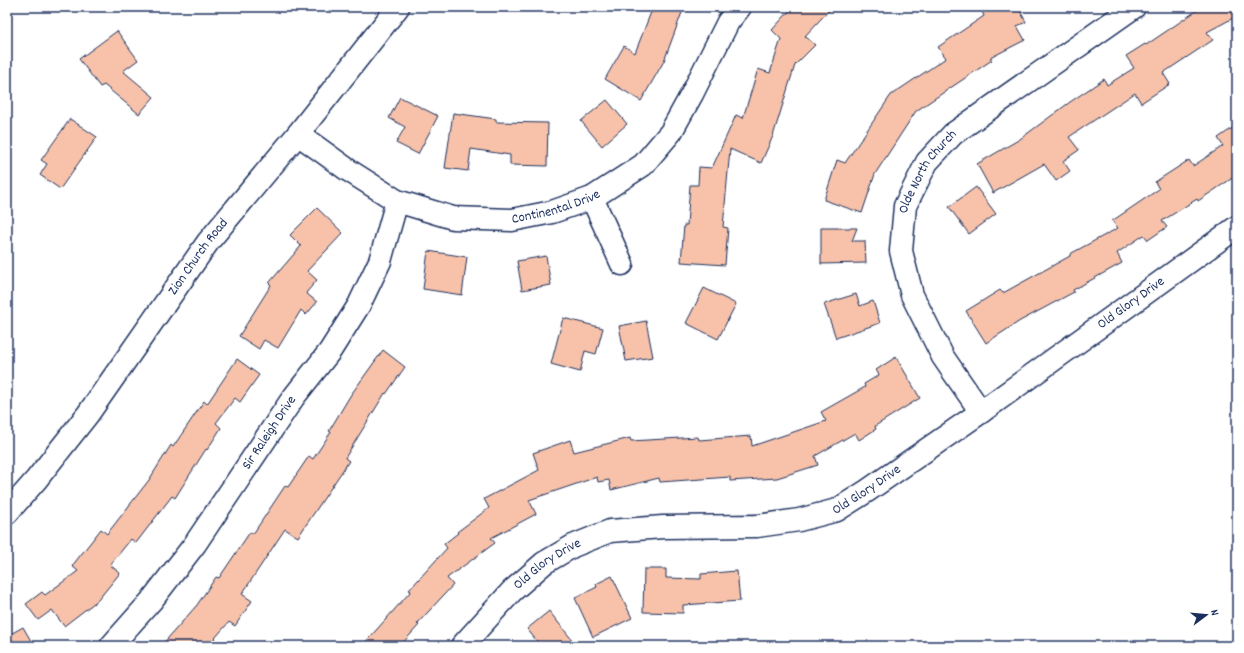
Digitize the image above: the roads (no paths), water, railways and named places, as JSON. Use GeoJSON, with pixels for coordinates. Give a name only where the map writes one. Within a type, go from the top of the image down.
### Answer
{"type":"FeatureCollection","features":[{"type":"Feature","properties":{"kind":"street","name":"Zion Church Road"},"geometry":{"type":"LineString","coordinates":[[7,513],[36,480],[88,414],[208,242],[298,134],[398,7]]}},
{"type":"Feature","properties":{"kind":"street","name":"Continental Drive"},"geometry":{"type":"LineString","coordinates":[[298,134],[348,170],[397,201],[453,218],[512,220],[552,212],[592,198],[643,165],[671,132],[728,22],[740,7]]}},
{"type":"Feature","properties":{"kind":"street","name":"Olde North Church"},"geometry":{"type":"LineString","coordinates":[[981,412],[943,357],[912,295],[901,250],[905,206],[927,162],[953,134],[1134,7]]}},
{"type":"Feature","properties":{"kind":"street"},"geometry":{"type":"LineString","coordinates":[[592,198],[622,264]]}},
{"type":"Feature","properties":{"kind":"street","name":"Sir Raleigh Drive"},"geometry":{"type":"LineString","coordinates":[[111,646],[151,601],[195,544],[293,398],[334,344],[359,305],[380,261],[397,201]]}},
{"type":"Feature","properties":{"kind":"street","name":"Old Glory Drive"},"geometry":{"type":"LineString","coordinates":[[462,646],[512,591],[544,563],[573,546],[610,531],[662,527],[757,526],[799,520],[837,510],[868,491],[981,412],[1237,227]]}}]}
